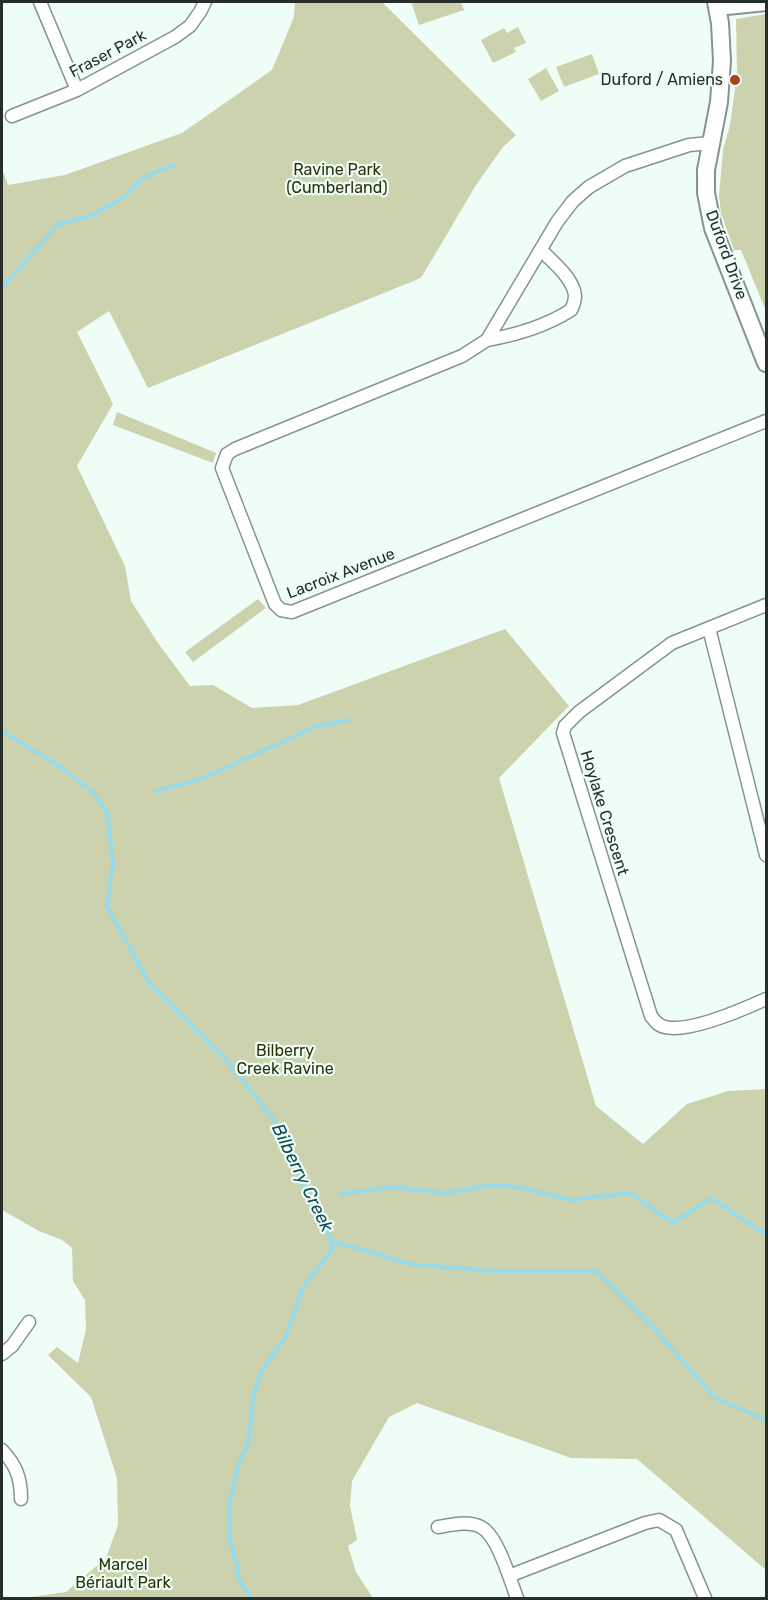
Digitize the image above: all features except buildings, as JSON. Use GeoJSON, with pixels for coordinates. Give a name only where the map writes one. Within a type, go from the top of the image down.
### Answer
{"type":"FeatureCollection","features":[{"type":"Feature","properties":{"kind":"street"},"geometry":{"type":"LineString","coordinates":[[40,2],[77,90]]}},
{"type":"Feature","properties":{"kind":"street","name":"Fraser Park"},"geometry":{"type":"LineString","coordinates":[[12,116],[77,90],[175,38],[190,26],[205,2]]}},
{"type":"Feature","properties":{"kind":"street"},"geometry":{"type":"LineString","coordinates":[[716,4],[766,2]]}},
{"type":"Feature","properties":{"kind":"street","name":"Duford Drive"},"geometry":{"type":"LineString","coordinates":[[716,4],[722,61],[719,102],[706,170],[706,193],[713,228],[766,363]]}},
{"type":"Feature","properties":{"kind":"street","name":"Lacroix Avenue"},"geometry":{"type":"LineString","coordinates":[[487,340],[573,201],[605,176],[625,166],[688,145],[710,143]]}},
{"type":"Feature","properties":{"kind":"street","name":"Lacroix Avenue"},"geometry":{"type":"LineString","coordinates":[[541,250],[574,289],[575,298],[572,310],[513,336],[487,340],[462,356],[227,454],[223,461],[224,475],[272,597],[281,610],[292,612],[304,608],[766,420]]}},
{"type":"Feature","properties":{"kind":"street","name":"Hoylake Crescent"},"geometry":{"type":"LineString","coordinates":[[766,605],[672,643],[579,712],[565,726],[563,733],[651,1016],[658,1025],[673,1028],[698,1024],[766,999]]}},
{"type":"Feature","properties":{"kind":"street"},"geometry":{"type":"LineString","coordinates":[[709,628],[766,855]]}},
{"type":"Feature","properties":{"kind":"street"},"geometry":{"type":"LineString","coordinates":[[2,1354],[12,1346],[29,1322]]}},
{"type":"Feature","properties":{"kind":"street"},"geometry":{"type":"LineString","coordinates":[[2,1450],[13,1462],[21,1482],[21,1499]]}},
{"type":"Feature","properties":{"kind":"street"},"geometry":{"type":"LineString","coordinates":[[509,1576],[658,1520],[676,1530],[705,1599]]}},
{"type":"Feature","properties":{"kind":"street"},"geometry":{"type":"LineString","coordinates":[[438,1527],[465,1524],[480,1527],[492,1538],[517,1599]]}},
{"type":"Feature","properties":{"kind":"green space","name":"Bilberry Creek Ravine"},"geometry":{"type":"Polygon","coordinates":[[[295,2],[382,2],[516,135],[503,147],[476,185],[421,278],[148,388],[109,311],[77,332],[113,404],[77,466],[125,566],[131,601],[190,686],[213,685],[252,708],[298,705],[505,629],[569,706],[499,778],[596,1106],[643,1144],[687,1104],[728,1091],[766,1089],[766,1570],[637,1459],[571,1458],[417,1403],[389,1417],[352,1481],[350,1506],[357,1540],[348,1546],[356,1572],[373,1598],[24,1598],[66,1592],[106,1558],[118,1525],[117,1478],[91,1397],[48,1355],[57,1347],[78,1363],[86,1329],[85,1300],[73,1281],[72,1248],[62,1240],[39,1231],[2,1210],[2,168],[8,185],[65,175],[182,133],[272,70],[294,17],[295,2]]]}},
{"type":"Feature","properties":{"kind":"green space"},"geometry":{"type":"Polygon","coordinates":[[[411,2],[461,2],[464,10],[419,25],[411,2]]]}},
{"type":"Feature","properties":{"kind":"green space"},"geometry":{"type":"Polygon","coordinates":[[[766,14],[766,311],[741,250],[734,250],[721,213],[719,196],[723,150],[730,125],[737,74],[736,19],[766,14]]]}},
{"type":"Feature","properties":{"kind":"green space"},"geometry":{"type":"Polygon","coordinates":[[[518,27],[526,43],[514,48],[516,52],[493,63],[481,40],[504,28],[507,33],[518,27]]]}},
{"type":"Feature","properties":{"kind":"green space"},"geometry":{"type":"Polygon","coordinates":[[[592,54],[599,74],[564,87],[556,67],[592,54]]]}},
{"type":"Feature","properties":{"kind":"green space"},"geometry":{"type":"Polygon","coordinates":[[[546,68],[559,91],[541,101],[528,79],[546,68]]]}},
{"type":"Feature","properties":{"kind":"green space"},"geometry":{"type":"Polygon","coordinates":[[[117,412],[216,453],[213,463],[113,425],[117,412]]]}},
{"type":"Feature","properties":{"kind":"green space"},"geometry":{"type":"Polygon","coordinates":[[[258,599],[266,608],[193,662],[185,652],[258,599]]]}},
{"type":"Feature","properties":{"kind":"waterway"},"geometry":{"type":"LineString","coordinates":[[2,288],[58,224],[88,217],[121,199],[145,177],[174,165]]}},
{"type":"Feature","properties":{"kind":"waterway"},"geometry":{"type":"LineString","coordinates":[[156,791],[201,779],[317,726],[349,720]]}},
{"type":"Feature","properties":{"kind":"waterway","name":"Bilberry Creek"},"geometry":{"type":"LineString","coordinates":[[2,731],[56,764],[93,792],[107,812],[113,864],[107,906],[149,983],[225,1058],[276,1122],[318,1218],[332,1241],[410,1264],[490,1271],[596,1271],[653,1327],[715,1398],[766,1420]]}},
{"type":"Feature","properties":{"kind":"waterway"},"geometry":{"type":"LineString","coordinates":[[341,1194],[393,1187],[444,1193],[495,1185],[518,1187],[571,1200],[630,1193],[673,1223],[711,1198],[766,1233]]}},
{"type":"Feature","properties":{"kind":"waterway"},"geometry":{"type":"LineString","coordinates":[[251,1598],[237,1576],[238,1568],[230,1541],[229,1507],[238,1465],[248,1444],[253,1398],[261,1372],[286,1336],[302,1289],[332,1250],[332,1241]]}},
{"type":"Feature","properties":{"kind":"place","name":"Duford / Amiens"},"geometry":{"type":"Point","coordinates":[735,80]}},
{"type":"Feature","properties":{"kind":"park label","name":"Ravine Park (Cumberland)"},"geometry":{"type":"Point","coordinates":[337,179]}},
{"type":"Feature","properties":{"kind":"park label","name":"Marcel Bériault Park"},"geometry":{"type":"Point","coordinates":[123,1574]}}]}
